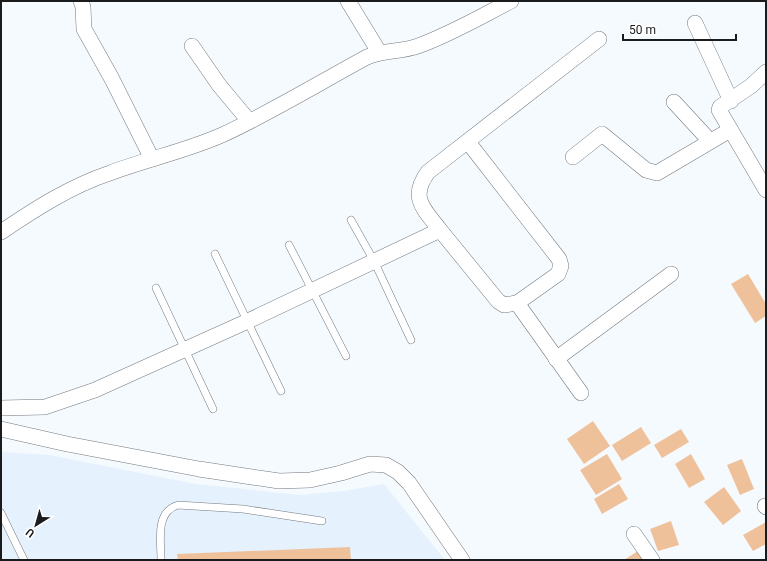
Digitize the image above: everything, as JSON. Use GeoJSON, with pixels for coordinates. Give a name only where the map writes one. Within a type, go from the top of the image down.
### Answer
{"type":"FeatureCollection","features":[{"type":"Feature","properties":{"kind":"street"},"geometry":{"type":"LineString","coordinates":[[81,1],[83,7],[84,29],[112,79],[152,159]]}},
{"type":"Feature","properties":{"kind":"street"},"geometry":{"type":"LineString","coordinates":[[348,1],[379,52]]}},
{"type":"Feature","properties":{"kind":"street"},"geometry":{"type":"LineString","coordinates":[[1,232],[34,210],[83,183],[197,145],[249,121],[379,52],[401,50],[429,42],[446,35],[511,1]]}},
{"type":"Feature","properties":{"kind":"street"},"geometry":{"type":"LineString","coordinates":[[695,23],[731,101]]}},
{"type":"Feature","properties":{"kind":"street"},"geometry":{"type":"LineString","coordinates":[[468,142],[559,259],[561,266],[558,274],[517,303],[504,305],[498,301],[440,230],[421,205],[417,194],[420,182],[428,172],[599,39]]}},
{"type":"Feature","properties":{"kind":"street"},"geometry":{"type":"LineString","coordinates":[[192,46],[219,84],[249,121]]}},
{"type":"Feature","properties":{"kind":"street"},"geometry":{"type":"LineString","coordinates":[[766,72],[751,86],[731,101],[720,107],[719,110],[766,190]]}},
{"type":"Feature","properties":{"kind":"street"},"geometry":{"type":"LineString","coordinates":[[674,102],[710,141]]}},
{"type":"Feature","properties":{"kind":"street"},"geometry":{"type":"LineString","coordinates":[[573,157],[602,134],[646,170],[657,173],[730,130]]}},
{"type":"Feature","properties":{"kind":"street"},"geometry":{"type":"LineString","coordinates":[[1,408],[45,407],[95,390],[248,321],[312,289],[440,230]]}},
{"type":"Feature","properties":{"kind":"street"},"geometry":{"type":"LineString","coordinates":[[556,359],[671,274]]}},
{"type":"Feature","properties":{"kind":"street"},"geometry":{"type":"LineString","coordinates":[[517,303],[581,393]]}},
{"type":"Feature","properties":{"kind":"street"},"geometry":{"type":"LineString","coordinates":[[1,429],[67,444],[199,469],[279,481],[310,480],[341,473],[370,464],[386,465],[398,472],[409,483],[462,560]]}},
{"type":"Feature","properties":{"kind":"street"},"geometry":{"type":"LineString","coordinates":[[634,534],[652,560]]}},
{"type":"Feature","properties":{"kind":"lane"},"geometry":{"type":"LineString","coordinates":[[351,220],[374,261],[411,340]]}},
{"type":"Feature","properties":{"kind":"lane"},"geometry":{"type":"LineString","coordinates":[[289,245],[346,356]]}},
{"type":"Feature","properties":{"kind":"lane"},"geometry":{"type":"LineString","coordinates":[[215,254],[281,391]]}},
{"type":"Feature","properties":{"kind":"lane"},"geometry":{"type":"LineString","coordinates":[[156,288],[213,409]]}},
{"type":"Feature","properties":{"kind":"lane"},"geometry":{"type":"LineString","coordinates":[[161,560],[162,520],[171,507],[178,505],[243,509],[322,521]]}},
{"type":"Feature","properties":{"kind":"lane"},"geometry":{"type":"LineString","coordinates":[[1,513],[24,560]]}},
{"type":"Feature","properties":{"kind":"shaded area"},"geometry":{"type":"Polygon","coordinates":[[[1,452],[49,455],[196,484],[300,495],[344,491],[384,484],[445,560],[1,560],[1,452]]]}},
{"type":"Feature","properties":{"kind":"building"},"geometry":{"type":"Polygon","coordinates":[[[748,274],[766,304],[766,316],[755,323],[731,284],[748,274]]]}},
{"type":"Feature","properties":{"kind":"building"},"geometry":{"type":"Polygon","coordinates":[[[593,421],[610,446],[584,464],[567,439],[593,421]]]}},
{"type":"Feature","properties":{"kind":"building"},"geometry":{"type":"Polygon","coordinates":[[[641,427],[651,443],[622,461],[612,445],[641,427]]]}},
{"type":"Feature","properties":{"kind":"building"},"geometry":{"type":"Polygon","coordinates":[[[681,429],[689,442],[662,458],[654,445],[681,429]]]}},
{"type":"Feature","properties":{"kind":"building"},"geometry":{"type":"Polygon","coordinates":[[[607,454],[622,479],[596,495],[580,470],[607,454]]]}},
{"type":"Feature","properties":{"kind":"building"},"geometry":{"type":"Polygon","coordinates":[[[691,454],[705,479],[689,488],[675,464],[691,454]]]}},
{"type":"Feature","properties":{"kind":"building"},"geometry":{"type":"Polygon","coordinates":[[[742,459],[754,489],[740,495],[727,465],[742,459]]]}},
{"type":"Feature","properties":{"kind":"building"},"geometry":{"type":"Polygon","coordinates":[[[619,484],[628,499],[602,514],[594,499],[619,484]]]}},
{"type":"Feature","properties":{"kind":"building"},"geometry":{"type":"Polygon","coordinates":[[[724,487],[741,511],[723,525],[704,502],[724,487]]]}},
{"type":"Feature","properties":{"kind":"building"},"geometry":{"type":"Polygon","coordinates":[[[671,521],[679,545],[658,551],[650,529],[671,521]]]}},
{"type":"Feature","properties":{"kind":"building"},"geometry":{"type":"Polygon","coordinates":[[[766,522],[766,544],[753,551],[743,535],[766,522]]]}},
{"type":"Feature","properties":{"kind":"building"},"geometry":{"type":"Polygon","coordinates":[[[350,547],[351,560],[178,560],[177,554],[350,547]]]}},
{"type":"Feature","properties":{"kind":"building"},"geometry":{"type":"Polygon","coordinates":[[[641,549],[648,560],[624,560],[641,549]]]}}]}
